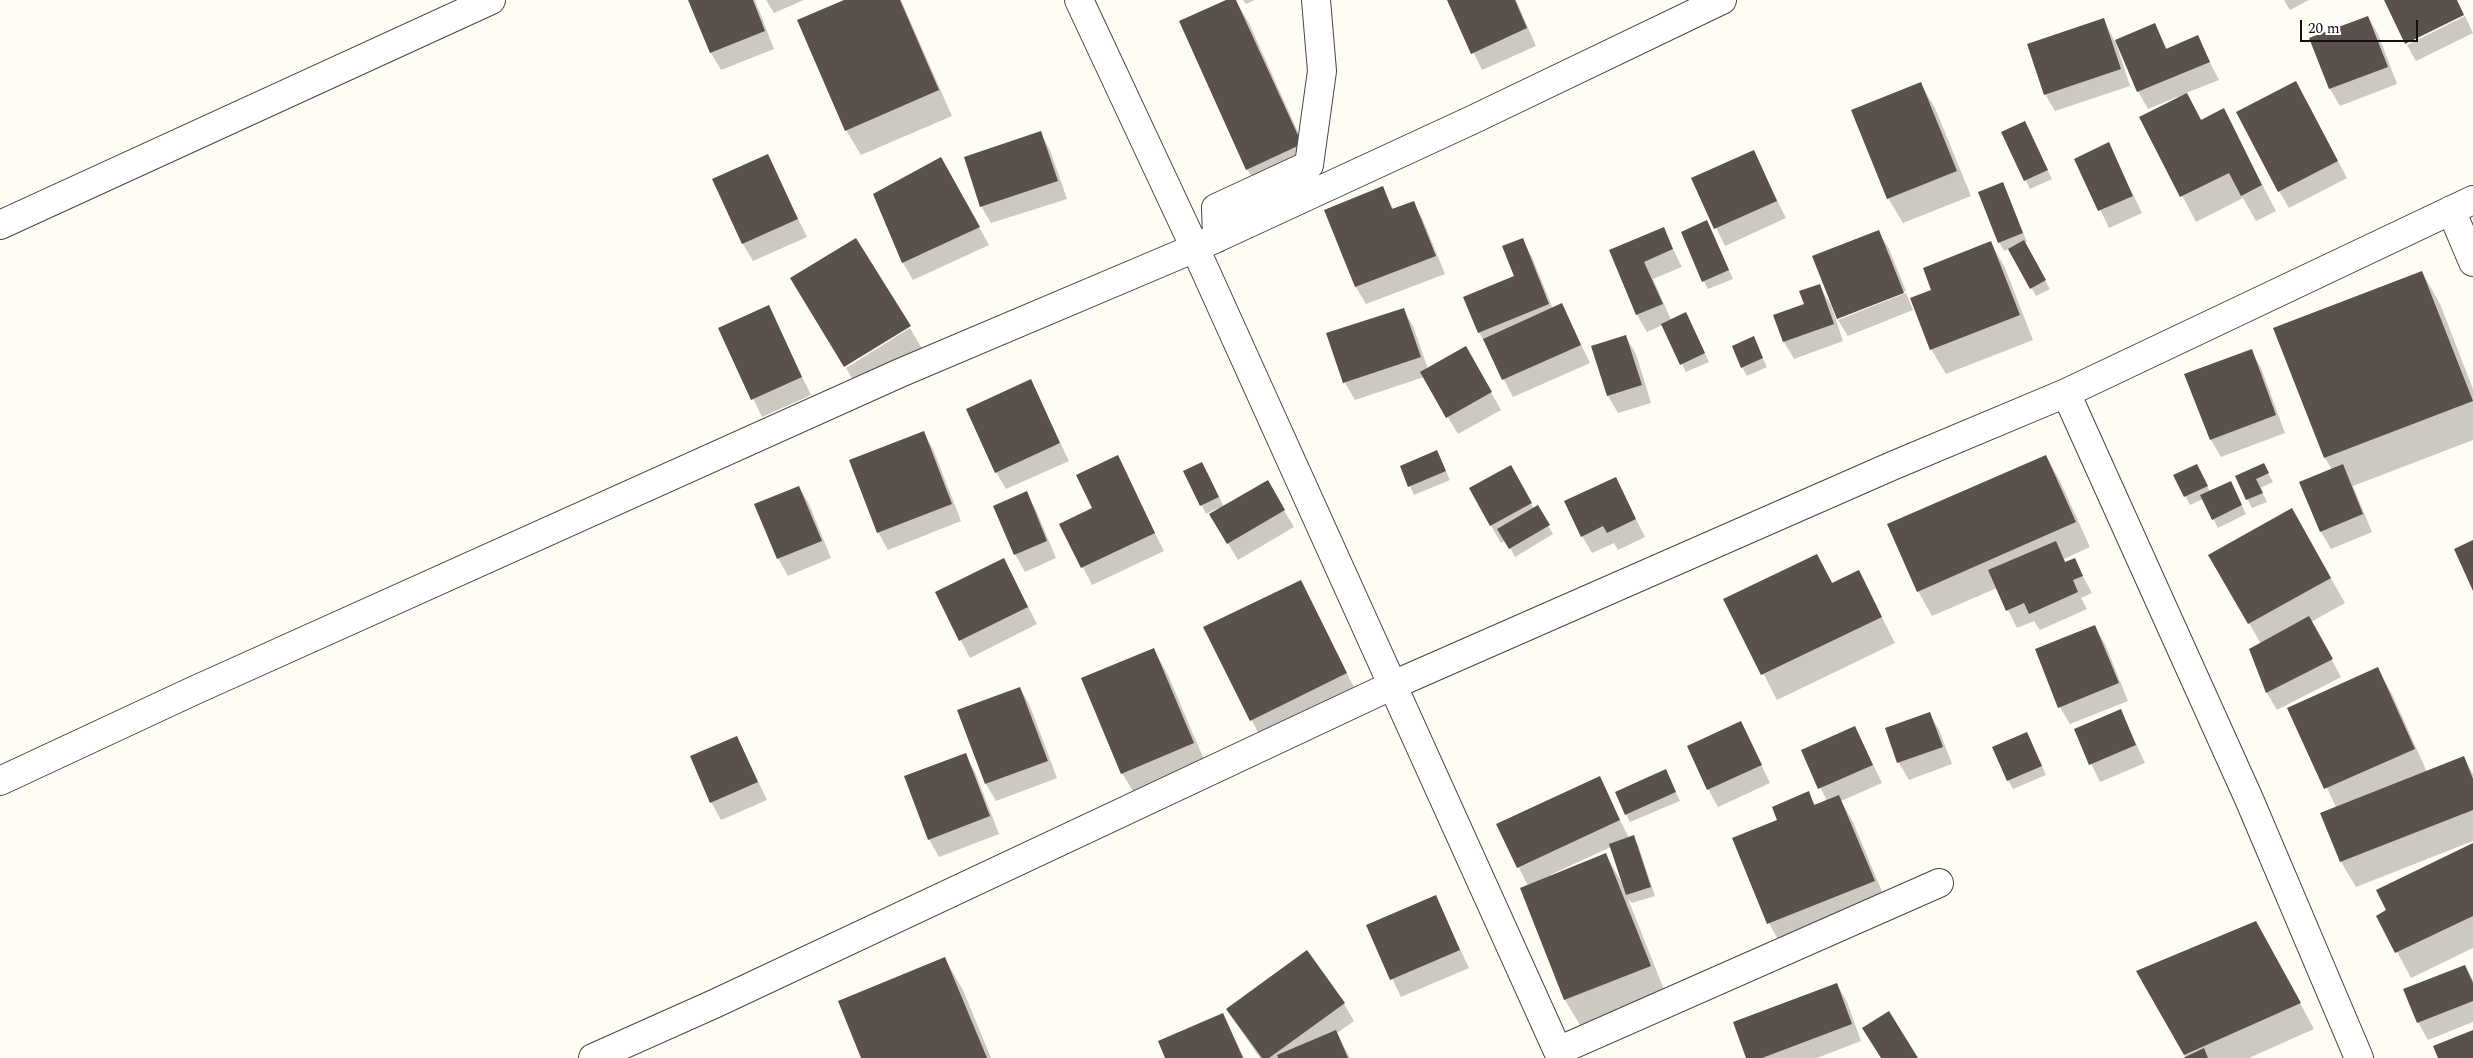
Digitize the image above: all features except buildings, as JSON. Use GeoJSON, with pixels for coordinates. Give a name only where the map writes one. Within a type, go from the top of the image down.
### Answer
{"type":"FeatureCollection","features":[{"type":"Feature","properties":{"kind":"street"},"geometry":{"type":"LineString","coordinates":[[0,225],[491,0]]}},
{"type":"Feature","properties":{"kind":"street"},"geometry":{"type":"LineString","coordinates":[[1079,0],[1206,243],[1393,685],[1560,1055],[1939,883]]}},
{"type":"Feature","properties":{"kind":"street"},"geometry":{"type":"LineString","coordinates":[[1206,243],[1216,208],[1310,165],[1322,71],[1316,0]]}},
{"type":"Feature","properties":{"kind":"street"},"geometry":{"type":"LineString","coordinates":[[0,781],[202,687],[891,377],[1206,243],[1463,124],[1722,0]]}},
{"type":"Feature","properties":{"kind":"street"},"geometry":{"type":"LineString","coordinates":[[593,1058],[714,1004],[1393,685],[1892,466],[2066,393],[2462,205],[2473,262]]}},
{"type":"Feature","properties":{"kind":"street"},"geometry":{"type":"LineString","coordinates":[[2066,393],[2249,799],[2359,1058]]}}]}
